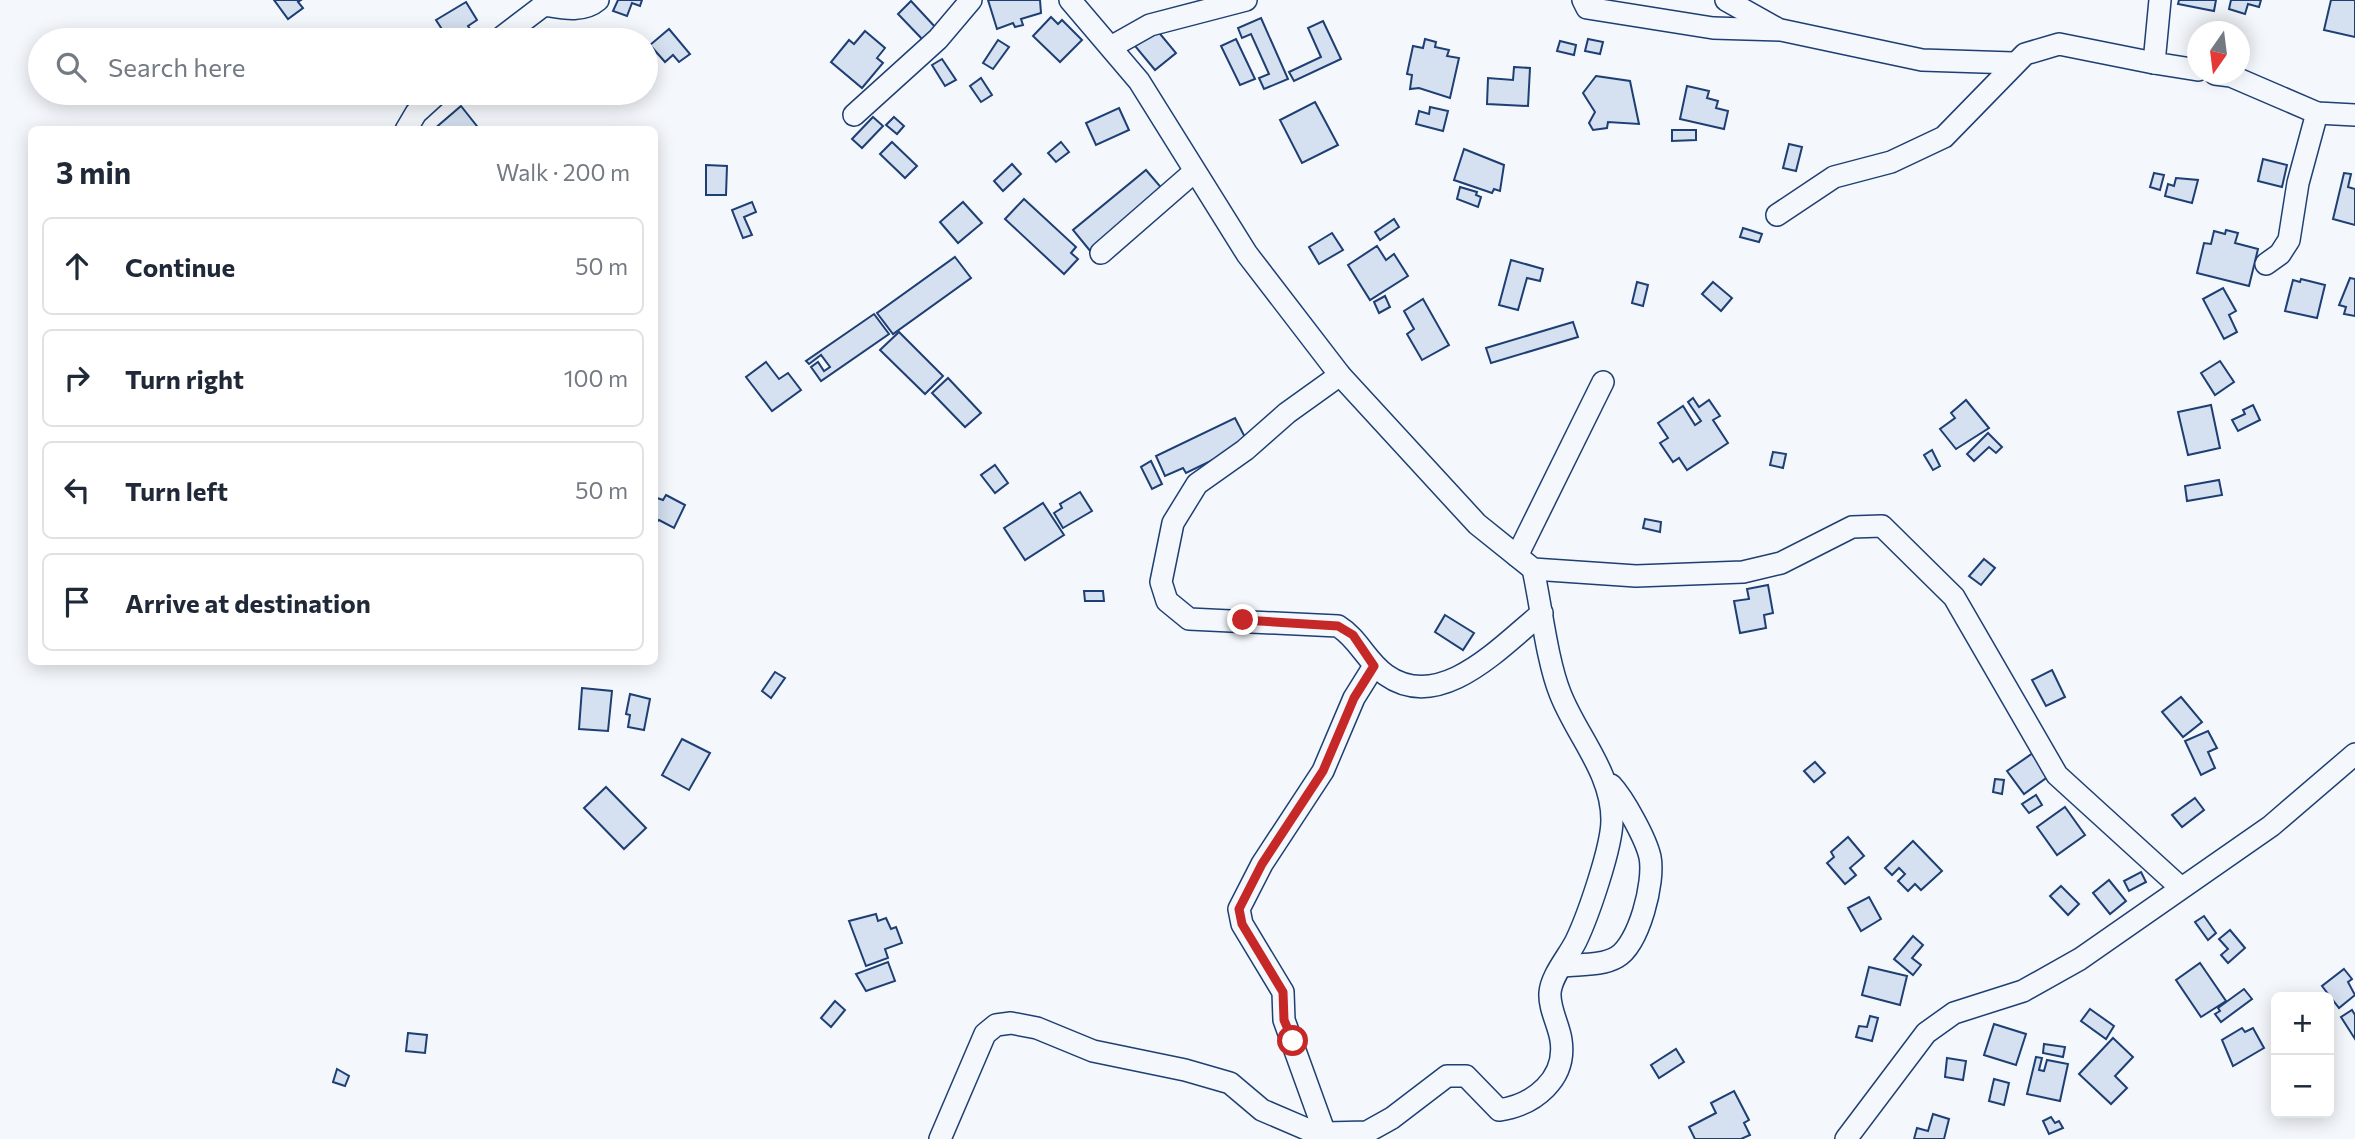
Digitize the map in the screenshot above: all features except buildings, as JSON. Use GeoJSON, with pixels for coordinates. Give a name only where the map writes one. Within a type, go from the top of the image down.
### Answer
{"type":"FeatureCollection","features":[{"type":"Feature","properties":{"kind":"street"},"geometry":{"type":"LineString","coordinates":[[514,28],[544,5],[571,10],[592,5],[598,0]]}},
{"type":"Feature","properties":{"kind":"street"},"geometry":{"type":"LineString","coordinates":[[854,115],[938,38],[971,0]]}},
{"type":"Feature","properties":{"kind":"street"},"geometry":{"type":"LineString","coordinates":[[1070,0],[1111,47],[1164,117],[1194,172],[1247,254],[1340,375],[1477,524],[1525,562],[1636,576],[1743,572],[1781,563],[1852,527],[1882,526],[1954,597],[2057,775],[2180,887]]}},
{"type":"Feature","properties":{"kind":"street"},"geometry":{"type":"LineString","coordinates":[[1111,47],[1150,25],[1246,0]]}},
{"type":"Feature","properties":{"kind":"street"},"geometry":{"type":"LineString","coordinates":[[1583,0],[1587,8],[1610,14],[1713,28],[1781,30],[1922,60],[2013,63]]}},
{"type":"Feature","properties":{"kind":"street"},"geometry":{"type":"LineString","coordinates":[[1726,0],[1781,30]]}},
{"type":"Feature","properties":{"kind":"street"},"geometry":{"type":"LineString","coordinates":[[2154,63],[2160,0]]}},
{"type":"Feature","properties":{"kind":"street"},"geometry":{"type":"LineString","coordinates":[[1777,215],[1834,177],[1891,162],[1944,137],[1968,116],[2013,63],[2025,54],[2059,44],[2187,69]]}},
{"type":"Feature","properties":{"kind":"street"},"geometry":{"type":"LineString","coordinates":[[2250,84],[2317,113],[2355,115]]}},
{"type":"Feature","properties":{"kind":"street"},"geometry":{"type":"LineString","coordinates":[[408,126],[425,105]]}},
{"type":"Feature","properties":{"kind":"street"},"geometry":{"type":"LineString","coordinates":[[2266,264],[2280,254],[2289,240],[2298,183],[2317,113]]}},
{"type":"Feature","properties":{"kind":"street"},"geometry":{"type":"LineString","coordinates":[[1101,253],[1194,172]]}},
{"type":"Feature","properties":{"kind":"street"},"geometry":{"type":"LineString","coordinates":[[1340,375],[1197,484],[1173,523],[1161,582],[1167,601],[1189,619],[1338,626],[1353,635],[1374,666],[1388,677],[1428,688],[1451,680],[1476,665],[1542,612]]}},
{"type":"Feature","properties":{"kind":"street"},"geometry":{"type":"LineString","coordinates":[[940,1139],[985,1034],[996,1025],[1011,1023],[1037,1028],[1093,1051],[1230,1083],[1262,1110],[1327,1136],[1367,1132],[1392,1118],[1447,1076],[1466,1076],[1499,1110],[1518,1107],[1537,1096],[1555,1078],[1561,1062],[1561,1038],[1550,993],[1581,926],[1612,821],[1610,796],[1602,774],[1559,692],[1542,612],[1525,562],[1603,382]]}},
{"type":"Feature","properties":{"kind":"street"},"geometry":{"type":"LineString","coordinates":[[1327,1136],[1284,1020],[1283,992],[1242,924],[1239,909],[1262,864],[1323,771],[1354,698],[1374,666]]}},
{"type":"Feature","properties":{"kind":"street"},"geometry":{"type":"LineString","coordinates":[[1846,1139],[1926,1033],[1954,1013],[2023,991],[2080,959],[2180,887],[2271,827],[2355,754]]}},
{"type":"Feature","properties":{"kind":"street"},"geometry":{"type":"LineString","coordinates":[[1563,965],[1609,961],[1619,956],[1638,927],[1651,881],[1650,856],[1619,794],[1602,774]]}},
{"type":"Feature","properties":{"kind":"route"},"geometry":{"type":"LineString","coordinates":[[1243,620],[1273,624],[1338,626],[1353,635],[1374,666],[1354,698],[1323,771],[1262,864],[1239,909],[1242,924],[1283,992],[1284,1020],[1293,1041]]}}]}
